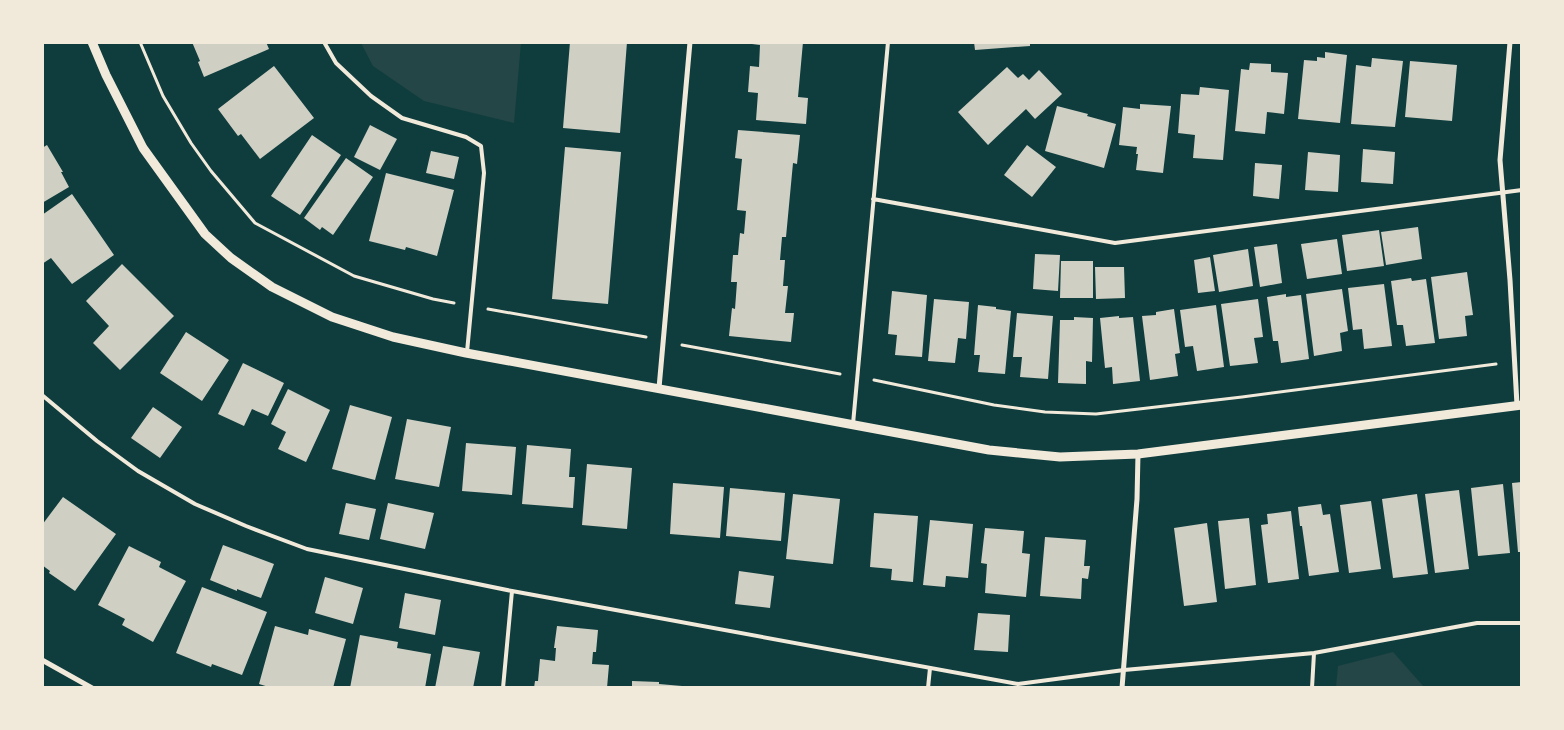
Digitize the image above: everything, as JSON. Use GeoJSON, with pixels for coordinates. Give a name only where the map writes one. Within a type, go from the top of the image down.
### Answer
{"type":"FeatureCollection","features":[{"type":"Feature","properties":{"kind":"street"},"geometry":{"type":"LineString","coordinates":[[92,42],[106,75],[143,148],[205,234],[231,258],[272,287],[332,317],[393,337],[466,353],[989,450],[1060,456],[1138,454],[1519,405],[1500,160],[1510,42]]}},
{"type":"Feature","properties":{"kind":"street"},"geometry":{"type":"LineString","coordinates":[[660,388],[690,42]]}},
{"type":"Feature","properties":{"kind":"street"},"geometry":{"type":"LineString","coordinates":[[1122,688],[1137,499],[1138,454]]}},
{"type":"Feature","properties":{"kind":"street"},"geometry":{"type":"LineString","coordinates":[[42,660],[84,686],[92,688]]}},
{"type":"Feature","properties":{"kind":"lane"},"geometry":{"type":"LineString","coordinates":[[324,42],[336,63],[371,96],[402,118],[466,137],[481,146],[484,173],[466,353]]}},
{"type":"Feature","properties":{"kind":"lane"},"geometry":{"type":"LineString","coordinates":[[853,425],[888,42]]}},
{"type":"Feature","properties":{"kind":"lane"},"geometry":{"type":"LineString","coordinates":[[873,199],[1115,243],[1522,190]]}},
{"type":"Feature","properties":{"kind":"lane"},"geometry":{"type":"LineString","coordinates":[[42,395],[97,441],[138,471],[195,504],[307,549],[512,591],[1018,684],[1124,670],[1314,653],[1477,623],[1522,623]]}},
{"type":"Feature","properties":{"kind":"lane"},"geometry":{"type":"LineString","coordinates":[[503,688],[512,591]]}},
{"type":"Feature","properties":{"kind":"lane"},"geometry":{"type":"LineString","coordinates":[[1312,688],[1314,653]]}},
{"type":"Feature","properties":{"kind":"lane"},"geometry":{"type":"LineString","coordinates":[[928,688],[930,668]]}},
{"type":"Feature","properties":{"kind":"path"},"geometry":{"type":"LineString","coordinates":[[140,42],[163,96],[191,142],[211,171],[255,223],[304,251],[354,276],[433,299],[664,340],[706,350],[858,376],[994,405],[1045,412],[1096,414],[1515,361]]}},
{"type":"Feature","properties":{"kind":"shaded area"},"geometry":{"type":"Polygon","coordinates":[[[361,43],[521,43],[514,123],[424,101],[373,66],[361,43]]]}},
{"type":"Feature","properties":{"kind":"shaded area"},"geometry":{"type":"Polygon","coordinates":[[[1393,652],[1424,687],[1336,687],[1338,666],[1393,652]]]}},
{"type":"Feature","properties":{"kind":"building"},"geometry":{"type":"Polygon","coordinates":[[[192,42],[266,42],[269,49],[204,77],[192,42]]]}},
{"type":"Feature","properties":{"kind":"building"},"geometry":{"type":"Polygon","coordinates":[[[570,42],[627,42],[620,133],[563,128],[570,42]]]}},
{"type":"Feature","properties":{"kind":"building"},"geometry":{"type":"Polygon","coordinates":[[[752,42],[803,42],[798,97],[808,98],[806,124],[756,120],[758,93],[748,92],[750,66],[759,67],[760,45],[752,44],[752,42]]]}},
{"type":"Feature","properties":{"kind":"building"},"geometry":{"type":"Polygon","coordinates":[[[974,42],[1030,42],[1030,46],[975,50],[974,42]]]}},
{"type":"Feature","properties":{"kind":"building"},"geometry":{"type":"Polygon","coordinates":[[[1325,52],[1347,55],[1340,123],[1298,119],[1304,60],[1317,61],[1317,57],[1325,58],[1325,52]]]}},
{"type":"Feature","properties":{"kind":"building"},"geometry":{"type":"Polygon","coordinates":[[[1372,58],[1403,61],[1395,127],[1351,124],[1356,65],[1371,67],[1372,58]]]}},
{"type":"Feature","properties":{"kind":"building"},"geometry":{"type":"Polygon","coordinates":[[[1410,61],[1457,65],[1452,121],[1405,117],[1410,61]]]}},
{"type":"Feature","properties":{"kind":"building"},"geometry":{"type":"Polygon","coordinates":[[[1250,63],[1271,64],[1271,72],[1288,73],[1284,114],[1267,112],[1265,134],[1235,131],[1241,69],[1249,70],[1250,63]]]}},
{"type":"Feature","properties":{"kind":"building"},"geometry":{"type":"Polygon","coordinates":[[[274,66],[314,118],[260,159],[241,134],[238,136],[218,109],[274,66]]]}},
{"type":"Feature","properties":{"kind":"building"},"geometry":{"type":"Polygon","coordinates":[[[1007,67],[1018,78],[1023,74],[1029,80],[1039,70],[1062,94],[1035,119],[1026,109],[988,145],[958,112],[1007,67]]]}},
{"type":"Feature","properties":{"kind":"building"},"geometry":{"type":"Polygon","coordinates":[[[1200,87],[1229,90],[1223,160],[1193,158],[1195,135],[1178,133],[1181,94],[1199,95],[1200,87]]]}},
{"type":"Feature","properties":{"kind":"building"},"geometry":{"type":"Polygon","coordinates":[[[1140,104],[1171,106],[1163,173],[1136,170],[1137,147],[1119,145],[1123,107],[1140,109],[1140,104]]]}},
{"type":"Feature","properties":{"kind":"building"},"geometry":{"type":"Polygon","coordinates":[[[1057,106],[1116,124],[1104,168],[1045,151],[1057,106]]]}},
{"type":"Feature","properties":{"kind":"building"},"geometry":{"type":"Polygon","coordinates":[[[370,125],[397,139],[380,170],[354,157],[370,125]]]}},
{"type":"Feature","properties":{"kind":"building"},"geometry":{"type":"Polygon","coordinates":[[[738,130],[800,135],[797,164],[793,163],[786,237],[782,237],[780,260],[785,260],[783,286],[788,286],[785,313],[794,313],[791,342],[729,336],[732,308],[735,309],[737,282],[731,282],[733,255],[738,255],[740,233],[744,234],[746,211],[737,210],[742,159],[735,158],[738,130]]]}},
{"type":"Feature","properties":{"kind":"building"},"geometry":{"type":"Polygon","coordinates":[[[312,135],[341,155],[300,215],[271,196],[312,135]]]}},
{"type":"Feature","properties":{"kind":"building"},"geometry":{"type":"Polygon","coordinates":[[[47,145],[63,172],[61,172],[69,187],[42,203],[42,148],[47,145]]]}},
{"type":"Feature","properties":{"kind":"building"},"geometry":{"type":"Polygon","coordinates":[[[1027,145],[1056,167],[1032,197],[1004,175],[1027,145]]]}},
{"type":"Feature","properties":{"kind":"building"},"geometry":{"type":"Polygon","coordinates":[[[565,147],[621,152],[608,304],[552,299],[565,147]]]}},
{"type":"Feature","properties":{"kind":"building"},"geometry":{"type":"Polygon","coordinates":[[[1363,149],[1395,152],[1393,184],[1361,182],[1363,149]]]}},
{"type":"Feature","properties":{"kind":"building"},"geometry":{"type":"Polygon","coordinates":[[[431,151],[459,157],[454,179],[426,173],[431,151]]]}},
{"type":"Feature","properties":{"kind":"building"},"geometry":{"type":"Polygon","coordinates":[[[1308,152],[1340,155],[1338,192],[1305,190],[1308,152]]]}},
{"type":"Feature","properties":{"kind":"building"},"geometry":{"type":"Polygon","coordinates":[[[346,158],[373,177],[333,235],[322,227],[320,230],[304,218],[346,158]]]}},
{"type":"Feature","properties":{"kind":"building"},"geometry":{"type":"Polygon","coordinates":[[[1255,163],[1282,165],[1279,199],[1253,196],[1255,163]]]}},
{"type":"Feature","properties":{"kind":"building"},"geometry":{"type":"Polygon","coordinates":[[[386,173],[454,190],[437,256],[406,247],[405,250],[369,241],[386,173]]]}},
{"type":"Feature","properties":{"kind":"building"},"geometry":{"type":"Polygon","coordinates":[[[72,194],[114,255],[72,284],[51,258],[42,264],[42,215],[72,194]]]}},
{"type":"Feature","properties":{"kind":"building"},"geometry":{"type":"Polygon","coordinates":[[[1418,227],[1422,259],[1386,265],[1381,232],[1418,227]]]}},
{"type":"Feature","properties":{"kind":"building"},"geometry":{"type":"Polygon","coordinates":[[[1379,230],[1384,266],[1347,271],[1342,235],[1379,230]]]}},
{"type":"Feature","properties":{"kind":"building"},"geometry":{"type":"Polygon","coordinates":[[[1337,239],[1342,274],[1307,279],[1301,244],[1337,239]]]}},
{"type":"Feature","properties":{"kind":"building"},"geometry":{"type":"Polygon","coordinates":[[[1277,244],[1282,283],[1260,287],[1254,247],[1277,244]]]}},
{"type":"Feature","properties":{"kind":"building"},"geometry":{"type":"Polygon","coordinates":[[[1248,249],[1253,286],[1219,292],[1213,255],[1248,249]]]}},
{"type":"Feature","properties":{"kind":"building"},"geometry":{"type":"Polygon","coordinates":[[[1035,254],[1060,255],[1058,291],[1033,289],[1035,254]]]}},
{"type":"Feature","properties":{"kind":"building"},"geometry":{"type":"Polygon","coordinates":[[[1210,257],[1215,291],[1198,293],[1194,260],[1210,257]]]}},
{"type":"Feature","properties":{"kind":"building"},"geometry":{"type":"Polygon","coordinates":[[[1061,261],[1093,261],[1093,298],[1060,298],[1061,261]]]}},
{"type":"Feature","properties":{"kind":"building"},"geometry":{"type":"Polygon","coordinates":[[[122,264],[174,316],[120,370],[93,343],[109,326],[86,301],[122,264]]]}},
{"type":"Feature","properties":{"kind":"building"},"geometry":{"type":"Polygon","coordinates":[[[1095,267],[1124,267],[1125,298],[1096,299],[1095,267]]]}},
{"type":"Feature","properties":{"kind":"building"},"geometry":{"type":"Polygon","coordinates":[[[1467,272],[1473,315],[1465,316],[1467,336],[1439,339],[1431,277],[1467,272]]]}},
{"type":"Feature","properties":{"kind":"building"},"geometry":{"type":"Polygon","coordinates":[[[1411,278],[1412,281],[1426,279],[1435,343],[1406,346],[1403,325],[1397,325],[1391,281],[1411,278]]]}},
{"type":"Feature","properties":{"kind":"building"},"geometry":{"type":"Polygon","coordinates":[[[1384,284],[1392,346],[1364,349],[1362,329],[1353,330],[1348,288],[1384,284]]]}},
{"type":"Feature","properties":{"kind":"building"},"geometry":{"type":"Polygon","coordinates":[[[1342,289],[1348,331],[1340,333],[1342,351],[1314,356],[1306,294],[1342,289]]]}},
{"type":"Feature","properties":{"kind":"building"},"geometry":{"type":"Polygon","coordinates":[[[892,291],[927,295],[922,357],[895,355],[897,335],[888,334],[892,291]]]}},
{"type":"Feature","properties":{"kind":"building"},"geometry":{"type":"Polygon","coordinates":[[[1286,294],[1286,297],[1301,295],[1309,359],[1281,363],[1278,341],[1273,341],[1267,297],[1286,294]]]}},
{"type":"Feature","properties":{"kind":"building"},"geometry":{"type":"Polygon","coordinates":[[[934,299],[969,302],[966,339],[958,338],[955,363],[928,361],[934,299]]]}},
{"type":"Feature","properties":{"kind":"building"},"geometry":{"type":"Polygon","coordinates":[[[1258,299],[1263,337],[1254,338],[1258,363],[1230,366],[1221,304],[1258,299]]]}},
{"type":"Feature","properties":{"kind":"building"},"geometry":{"type":"Polygon","coordinates":[[[978,305],[1011,311],[1005,374],[978,372],[980,355],[974,355],[978,305]]]}},
{"type":"Feature","properties":{"kind":"building"},"geometry":{"type":"Polygon","coordinates":[[[1216,305],[1224,367],[1197,371],[1193,346],[1185,347],[1180,310],[1216,305]]]}},
{"type":"Feature","properties":{"kind":"building"},"geometry":{"type":"Polygon","coordinates":[[[1174,309],[1180,353],[1175,354],[1178,376],[1150,380],[1142,316],[1156,315],[1156,312],[1174,309]]]}},
{"type":"Feature","properties":{"kind":"building"},"geometry":{"type":"Polygon","coordinates":[[[1017,313],[1053,316],[1048,379],[1020,377],[1022,357],[1013,357],[1017,313]]]}},
{"type":"Feature","properties":{"kind":"building"},"geometry":{"type":"Polygon","coordinates":[[[1119,316],[1119,318],[1133,317],[1140,381],[1113,384],[1112,367],[1105,368],[1100,318],[1119,316]]]}},
{"type":"Feature","properties":{"kind":"building"},"geometry":{"type":"Polygon","coordinates":[[[1074,317],[1093,318],[1092,362],[1086,361],[1086,384],[1058,383],[1060,320],[1074,320],[1074,317]]]}},
{"type":"Feature","properties":{"kind":"building"},"geometry":{"type":"Polygon","coordinates":[[[186,332],[229,360],[202,401],[160,373],[186,332]]]}},
{"type":"Feature","properties":{"kind":"building"},"geometry":{"type":"Polygon","coordinates":[[[243,363],[284,383],[268,416],[252,409],[244,426],[218,414],[243,363]]]}},
{"type":"Feature","properties":{"kind":"building"},"geometry":{"type":"Polygon","coordinates":[[[288,389],[330,410],[306,462],[278,449],[286,432],[271,424],[288,389]]]}},
{"type":"Feature","properties":{"kind":"building"},"geometry":{"type":"Polygon","coordinates":[[[350,405],[392,417],[375,480],[332,469],[350,405]]]}},
{"type":"Feature","properties":{"kind":"building"},"geometry":{"type":"Polygon","coordinates":[[[153,407],[182,427],[160,458],[131,438],[153,407]]]}},
{"type":"Feature","properties":{"kind":"building"},"geometry":{"type":"Polygon","coordinates":[[[407,419],[451,427],[439,487],[395,479],[407,419]]]}},
{"type":"Feature","properties":{"kind":"building"},"geometry":{"type":"Polygon","coordinates":[[[466,443],[516,447],[512,495],[462,491],[466,443]]]}},
{"type":"Feature","properties":{"kind":"building"},"geometry":{"type":"Polygon","coordinates":[[[527,445],[571,449],[569,477],[575,477],[573,508],[522,504],[527,445]]]}},
{"type":"Feature","properties":{"kind":"building"},"geometry":{"type":"Polygon","coordinates":[[[587,464],[632,468],[627,529],[582,525],[587,464]]]}},
{"type":"Feature","properties":{"kind":"building"},"geometry":{"type":"Polygon","coordinates":[[[1522,482],[1522,552],[1518,552],[1512,483],[1522,482]]]}},
{"type":"Feature","properties":{"kind":"building"},"geometry":{"type":"Polygon","coordinates":[[[673,483],[724,487],[720,538],[670,534],[673,483]]]}},
{"type":"Feature","properties":{"kind":"building"},"geometry":{"type":"Polygon","coordinates":[[[1503,484],[1510,553],[1478,556],[1471,488],[1503,484]]]}},
{"type":"Feature","properties":{"kind":"building"},"geometry":{"type":"Polygon","coordinates":[[[730,488],[785,493],[781,541],[726,536],[730,488]]]}},
{"type":"Feature","properties":{"kind":"building"},"geometry":{"type":"Polygon","coordinates":[[[1459,490],[1469,569],[1435,573],[1425,494],[1459,490]]]}},
{"type":"Feature","properties":{"kind":"building"},"geometry":{"type":"Polygon","coordinates":[[[793,494],[840,499],[833,564],[786,559],[793,494]]]}},
{"type":"Feature","properties":{"kind":"building"},"geometry":{"type":"Polygon","coordinates":[[[1417,494],[1428,574],[1393,578],[1382,499],[1417,494]]]}},
{"type":"Feature","properties":{"kind":"building"},"geometry":{"type":"Polygon","coordinates":[[[63,497],[116,534],[75,591],[49,573],[50,571],[42,565],[42,525],[63,497]]]}},
{"type":"Feature","properties":{"kind":"building"},"geometry":{"type":"Polygon","coordinates":[[[1371,501],[1381,569],[1349,573],[1340,505],[1371,501]]]}},
{"type":"Feature","properties":{"kind":"building"},"geometry":{"type":"Polygon","coordinates":[[[346,503],[376,509],[369,540],[339,534],[346,503]]]}},
{"type":"Feature","properties":{"kind":"building"},"geometry":{"type":"Polygon","coordinates":[[[388,503],[434,513],[425,549],[380,539],[388,503]]]}},
{"type":"Feature","properties":{"kind":"building"},"geometry":{"type":"Polygon","coordinates":[[[1321,504],[1323,515],[1330,514],[1339,572],[1309,576],[1298,507],[1321,504]]]}},
{"type":"Feature","properties":{"kind":"building"},"geometry":{"type":"Polygon","coordinates":[[[1291,511],[1299,579],[1268,583],[1261,525],[1268,524],[1267,514],[1291,511]]]}},
{"type":"Feature","properties":{"kind":"building"},"geometry":{"type":"Polygon","coordinates":[[[874,513],[918,516],[913,582],[891,580],[892,569],[870,567],[874,513]]]}},
{"type":"Feature","properties":{"kind":"building"},"geometry":{"type":"Polygon","coordinates":[[[1249,518],[1256,585],[1225,589],[1218,521],[1249,518]]]}},
{"type":"Feature","properties":{"kind":"building"},"geometry":{"type":"Polygon","coordinates":[[[930,520],[973,524],[968,578],[946,576],[945,587],[923,585],[930,520]]]}},
{"type":"Feature","properties":{"kind":"building"},"geometry":{"type":"Polygon","coordinates":[[[1207,523],[1217,602],[1184,606],[1174,528],[1207,523]]]}},
{"type":"Feature","properties":{"kind":"building"},"geometry":{"type":"Polygon","coordinates":[[[985,528],[1024,531],[1022,553],[1030,554],[1026,597],[985,593],[987,564],[981,563],[985,528]]]}},
{"type":"Feature","properties":{"kind":"building"},"geometry":{"type":"Polygon","coordinates":[[[1045,537],[1086,540],[1084,566],[1090,566],[1088,579],[1082,578],[1081,599],[1040,596],[1045,537]]]}},
{"type":"Feature","properties":{"kind":"building"},"geometry":{"type":"Polygon","coordinates":[[[223,545],[274,564],[261,598],[210,580],[223,545]]]}},
{"type":"Feature","properties":{"kind":"building"},"geometry":{"type":"Polygon","coordinates":[[[129,546],[161,562],[159,567],[186,581],[153,642],[122,625],[125,619],[98,605],[129,546]]]}},
{"type":"Feature","properties":{"kind":"building"},"geometry":{"type":"Polygon","coordinates":[[[739,571],[774,576],[770,608],[735,604],[739,571]]]}},
{"type":"Feature","properties":{"kind":"building"},"geometry":{"type":"Polygon","coordinates":[[[325,577],[363,588],[353,624],[315,613],[325,577]]]}},
{"type":"Feature","properties":{"kind":"building"},"geometry":{"type":"Polygon","coordinates":[[[202,587],[267,612],[242,675],[212,664],[211,667],[176,653],[202,587]]]}},
{"type":"Feature","properties":{"kind":"building"},"geometry":{"type":"Polygon","coordinates":[[[405,593],[441,600],[435,635],[399,628],[405,593]]]}},
{"type":"Feature","properties":{"kind":"building"},"geometry":{"type":"Polygon","coordinates":[[[978,613],[1010,615],[1008,652],[974,650],[978,613]]]}},
{"type":"Feature","properties":{"kind":"building"},"geometry":{"type":"Polygon","coordinates":[[[275,626],[308,635],[309,629],[346,639],[333,688],[272,688],[259,684],[275,626]]]}},
{"type":"Feature","properties":{"kind":"building"},"geometry":{"type":"Polygon","coordinates":[[[557,626],[598,630],[596,652],[593,652],[592,664],[609,665],[607,688],[534,688],[535,681],[538,681],[540,659],[555,661],[556,648],[554,648],[557,626]]]}},
{"type":"Feature","properties":{"kind":"building"},"geometry":{"type":"Polygon","coordinates":[[[360,635],[398,642],[397,648],[431,654],[425,688],[350,688],[360,635]]]}},
{"type":"Feature","properties":{"kind":"building"},"geometry":{"type":"Polygon","coordinates":[[[443,646],[480,652],[473,688],[435,688],[443,646]]]}},
{"type":"Feature","properties":{"kind":"building"},"geometry":{"type":"Polygon","coordinates":[[[632,681],[659,682],[659,684],[682,686],[682,688],[632,688],[632,681]]]}}]}
